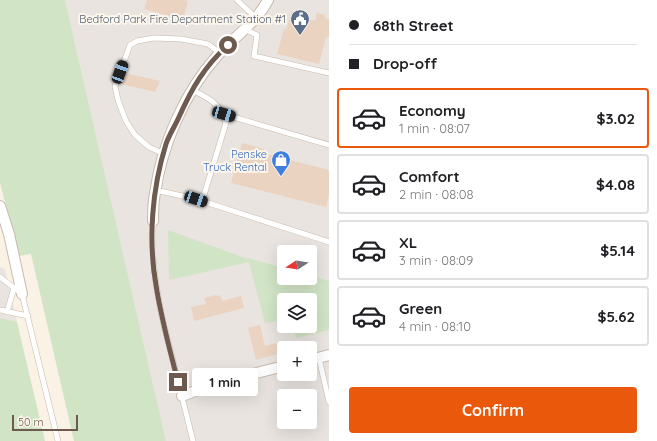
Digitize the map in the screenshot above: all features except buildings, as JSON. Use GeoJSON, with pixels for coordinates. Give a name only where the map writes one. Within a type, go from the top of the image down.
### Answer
{"type":"FeatureCollection","features":[{"type":"Feature","properties":{"kind":"street"},"geometry":{"type":"LineString","coordinates":[[153,221],[155,190],[167,143],[192,90],[204,71],[256,18],[268,0]]}},
{"type":"Feature","properties":{"kind":"street"},"geometry":{"type":"LineString","coordinates":[[0,206],[9,234],[18,291]]}},
{"type":"Feature","properties":{"kind":"street"},"geometry":{"type":"LineString","coordinates":[[317,358],[329,355]]}},
{"type":"Feature","properties":{"kind":"street"},"geometry":{"type":"LineString","coordinates":[[182,396],[217,383],[277,368]]}},
{"type":"Feature","properties":{"kind":"lane"},"geometry":{"type":"LineString","coordinates":[[237,0],[256,18]]}},
{"type":"Feature","properties":{"kind":"lane"},"geometry":{"type":"LineString","coordinates":[[244,30],[257,35],[254,56],[329,73]]}},
{"type":"Feature","properties":{"kind":"lane"},"geometry":{"type":"LineString","coordinates":[[164,154],[149,147],[135,135],[126,121],[118,100],[116,86],[130,45],[137,41],[154,38],[181,39],[208,44],[220,53]]}},
{"type":"Feature","properties":{"kind":"lane"},"geometry":{"type":"LineString","coordinates":[[192,90],[207,97],[223,112],[226,123],[204,195],[196,199]]}},
{"type":"Feature","properties":{"kind":"lane"},"geometry":{"type":"LineString","coordinates":[[224,114],[329,145]]}},
{"type":"Feature","properties":{"kind":"lane"},"geometry":{"type":"LineString","coordinates":[[155,190],[196,199],[329,242]]}},
{"type":"Feature","properties":{"kind":"lane"},"geometry":{"type":"LineString","coordinates":[[153,221],[153,259],[161,313],[193,441]]}},
{"type":"Feature","properties":{"kind":"lane"},"geometry":{"type":"LineString","coordinates":[[0,277],[18,291],[28,316],[58,441]]}},
{"type":"Feature","properties":{"kind":"lane"},"geometry":{"type":"LineString","coordinates":[[7,312],[18,291]]}},
{"type":"Feature","properties":{"kind":"lane"},"geometry":{"type":"LineString","coordinates":[[0,310],[28,316]]}},
{"type":"Feature","properties":{"kind":"lane"},"geometry":{"type":"LineString","coordinates":[[317,368],[329,402]]}},
{"type":"Feature","properties":{"kind":"shaded area"},"geometry":{"type":"Polygon","coordinates":[[[65,0],[329,0],[329,441],[166,441],[65,0]]]}},
{"type":"Feature","properties":{"kind":"shaded area"},"geometry":{"type":"Polygon","coordinates":[[[0,267],[5,269],[17,322],[0,318],[0,267]]]}},
{"type":"Feature","properties":{"kind":"green space"},"geometry":{"type":"Polygon","coordinates":[[[0,0],[65,0],[166,441],[74,441],[31,254],[19,256],[0,183],[0,0]]]}},
{"type":"Feature","properties":{"kind":"green space"},"geometry":{"type":"Polygon","coordinates":[[[168,230],[248,259],[277,266],[277,285],[317,285],[317,277],[329,281],[329,330],[317,333],[317,293],[277,293],[277,321],[265,323],[249,262],[169,280],[168,230]]]}},
{"type":"Feature","properties":{"kind":"green space"},"geometry":{"type":"Polygon","coordinates":[[[0,318],[17,322],[45,441],[0,441],[0,318]]]}},
{"type":"Feature","properties":{"kind":"green space"},"geometry":{"type":"Polygon","coordinates":[[[295,333],[317,333],[296,338],[295,333]]]}},
{"type":"Feature","properties":{"kind":"place","name":"Bedford Park Fire Department Station #1"},"geometry":{"type":"Point","coordinates":[300,36]}},
{"type":"Feature","properties":{"kind":"place","name":"Penske Truck Rental"},"geometry":{"type":"Point","coordinates":[281,177]}},
{"type":"Feature","properties":{"kind":"route"},"geometry":{"type":"LineString","coordinates":[[178,382],[161,313],[156,284],[153,259],[154,194],[167,143],[192,90],[204,71],[228,45]]}}]}
